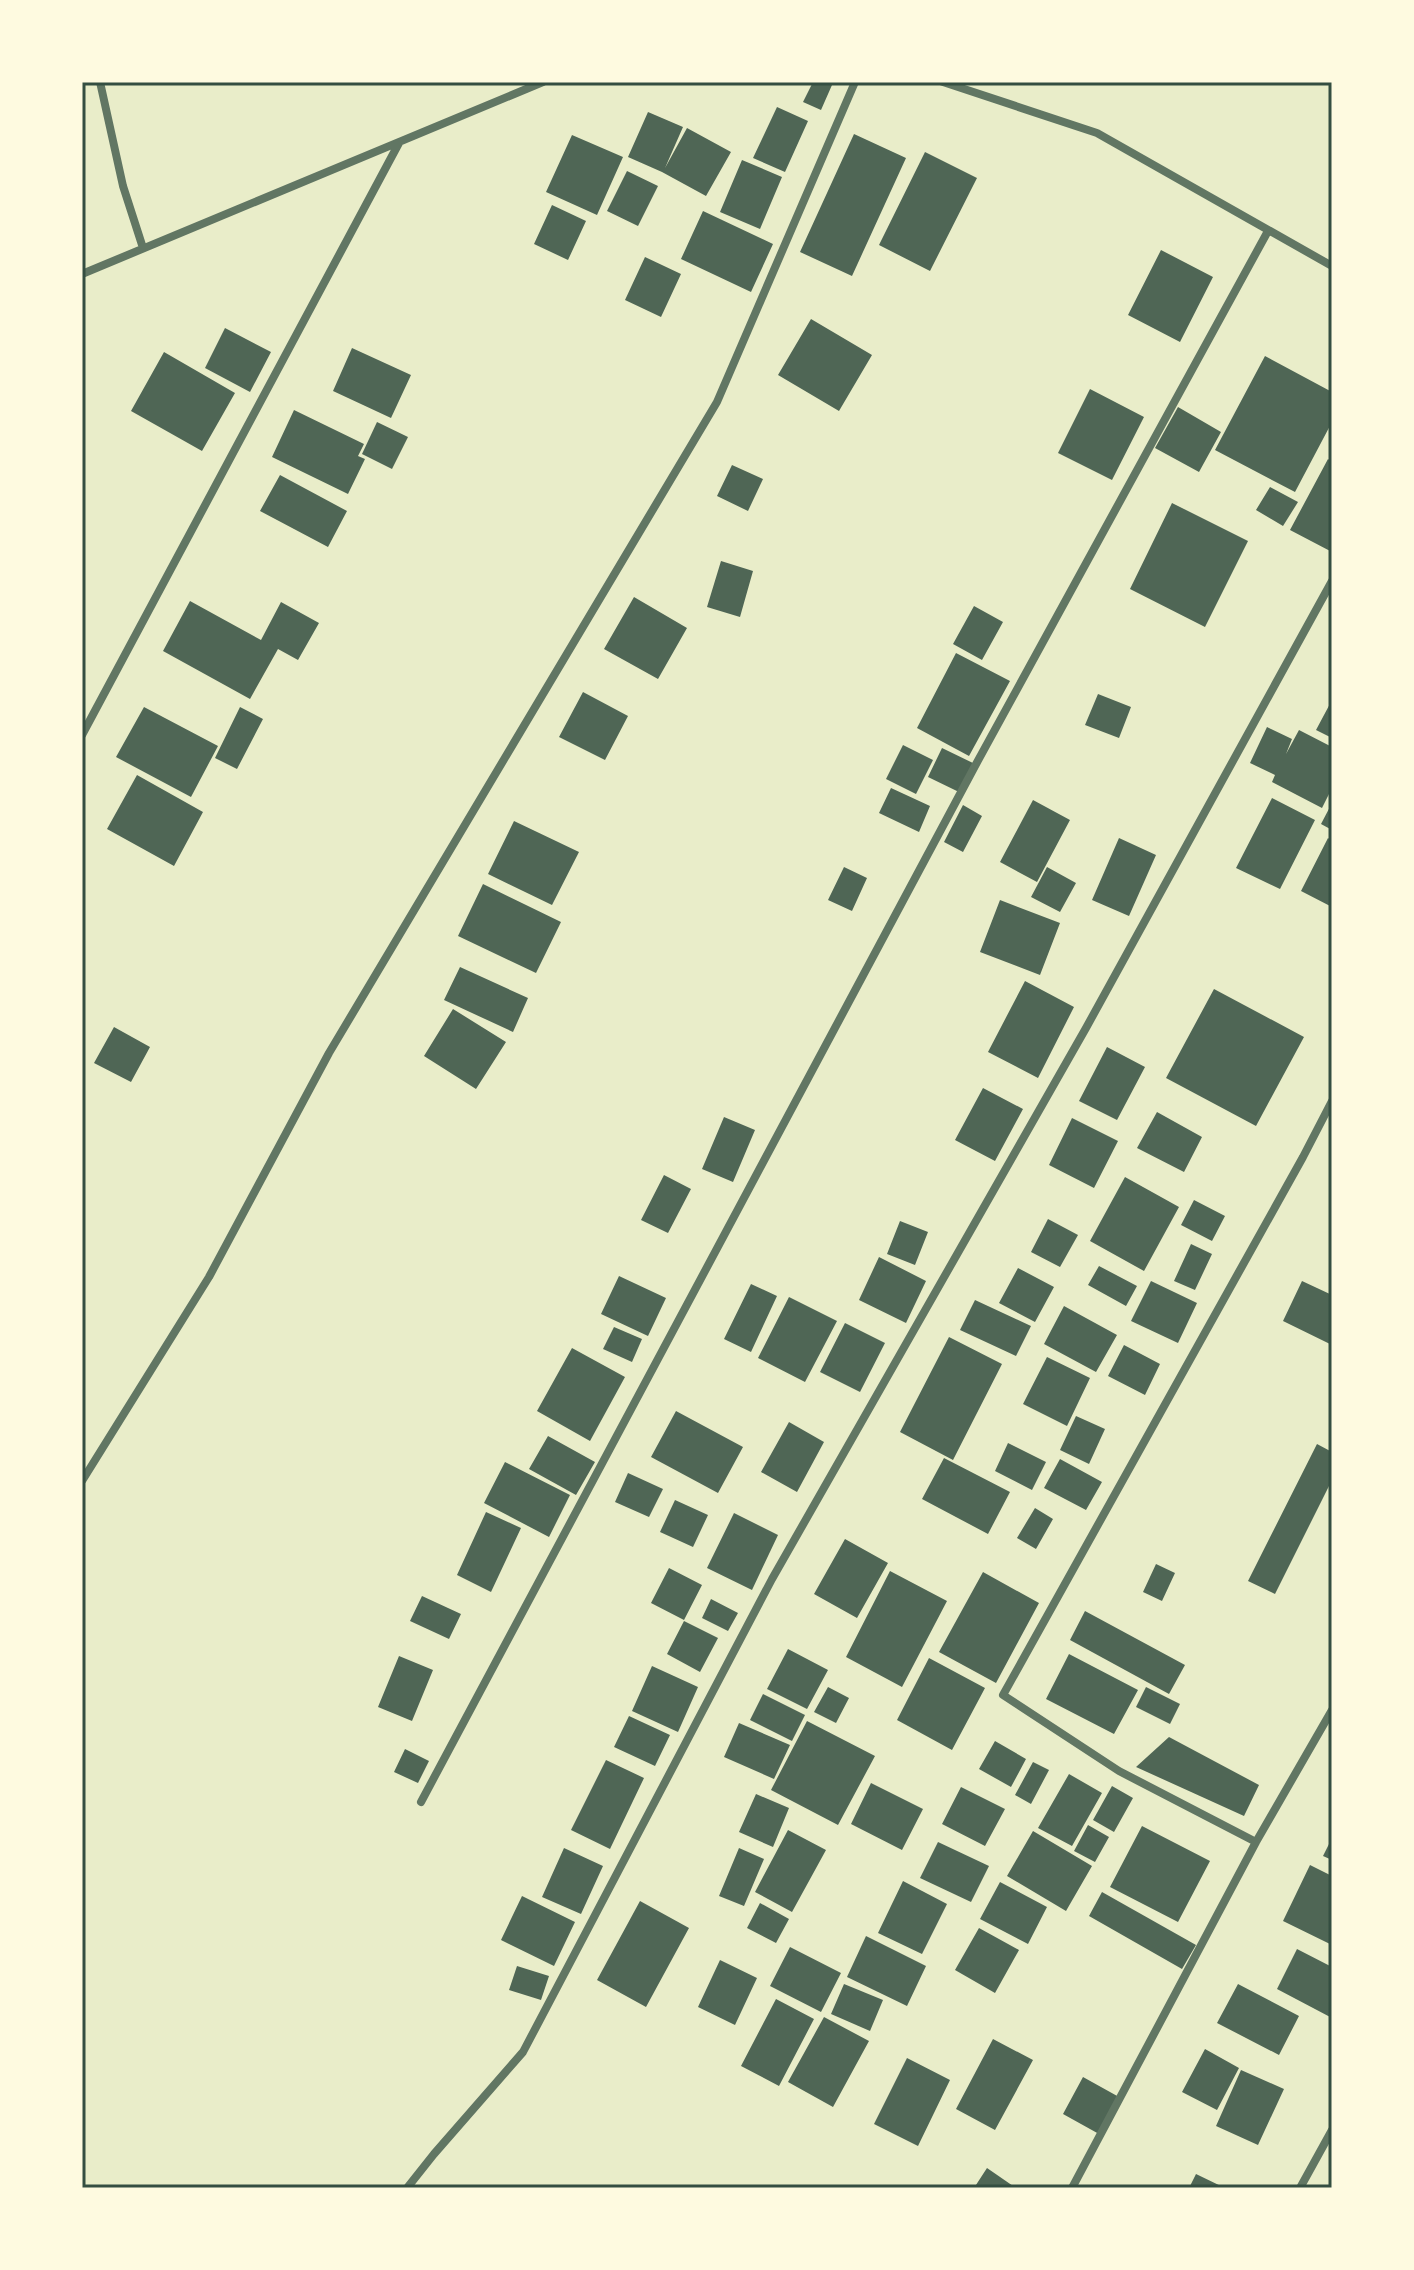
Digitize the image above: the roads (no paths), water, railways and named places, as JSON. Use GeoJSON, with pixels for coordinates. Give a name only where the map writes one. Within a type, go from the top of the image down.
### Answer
{"type":"FeatureCollection","features":[{"type":"Feature","properties":{"kind":"street"},"geometry":{"type":"LineString","coordinates":[[100,82],[123,186],[143,248]]}},
{"type":"Feature","properties":{"kind":"street"},"geometry":{"type":"LineString","coordinates":[[82,274],[543,82]]}},
{"type":"Feature","properties":{"kind":"street"},"geometry":{"type":"LineString","coordinates":[[82,1481],[209,1277],[329,1053],[717,402],[855,82]]}},
{"type":"Feature","properties":{"kind":"street"},"geometry":{"type":"LineString","coordinates":[[943,82],[1097,133],[1332,266]]}},
{"type":"Feature","properties":{"kind":"street"},"geometry":{"type":"LineString","coordinates":[[82,735],[399,143]]}},
{"type":"Feature","properties":{"kind":"street"},"geometry":{"type":"LineString","coordinates":[[421,1802],[975,766],[1268,231]]}},
{"type":"Feature","properties":{"kind":"street"},"geometry":{"type":"LineString","coordinates":[[407,2188],[523,2052],[772,1579],[1086,1028],[1332,581]]}},
{"type":"Feature","properties":{"kind":"street"},"geometry":{"type":"LineString","coordinates":[[1256,1842],[1119,1771],[1003,1695],[1332,1101]]}},
{"type":"Feature","properties":{"kind":"street"},"geometry":{"type":"LineString","coordinates":[[1072,2188],[1256,1842],[1332,1710]]}},
{"type":"Feature","properties":{"kind":"street"},"geometry":{"type":"LineString","coordinates":[[1300,2188],[1332,2130]]}}]}
